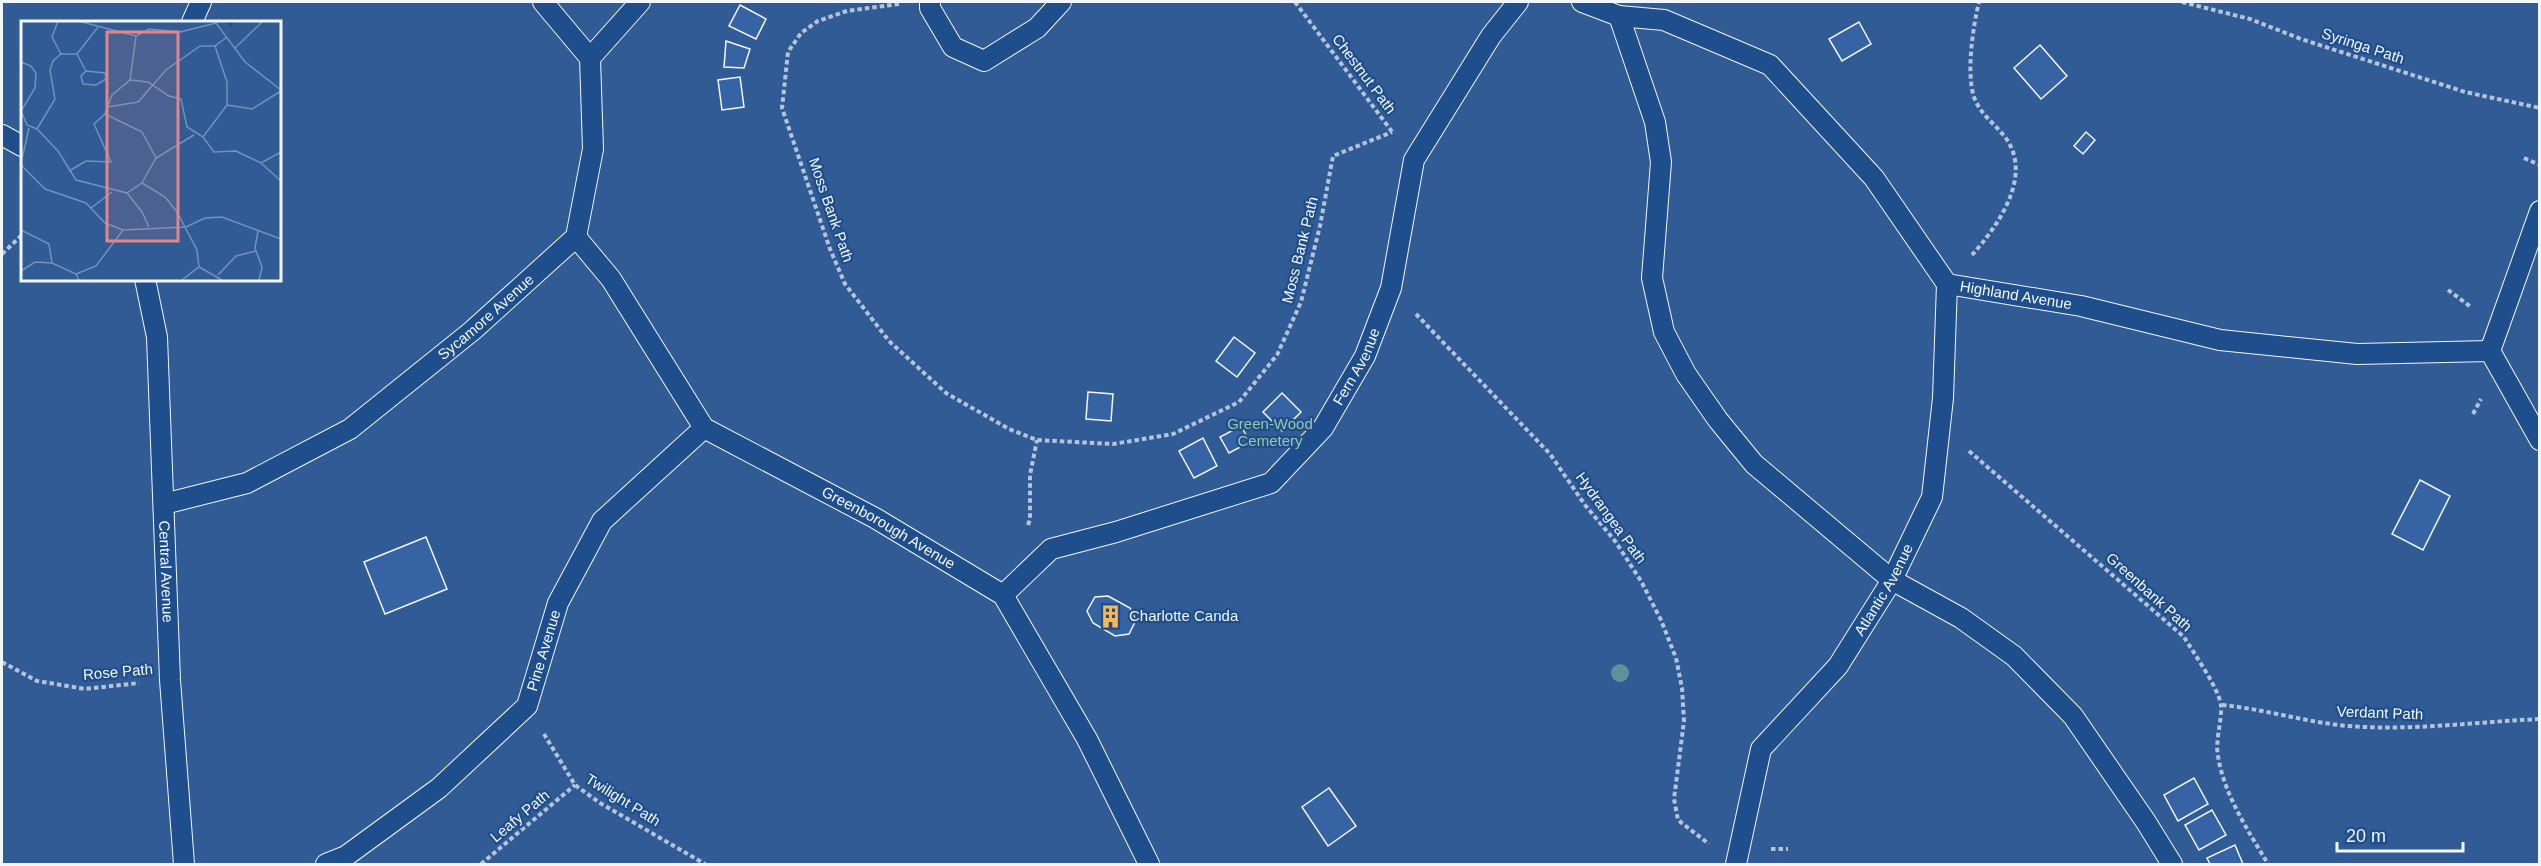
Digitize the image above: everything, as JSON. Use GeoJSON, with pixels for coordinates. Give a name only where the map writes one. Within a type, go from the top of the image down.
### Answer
{"type":"FeatureCollection","features":[{"type":"Feature","properties":{"kind":"lane"},"geometry":{"type":"LineString","coordinates":[[192,21],[201,2]]}},
{"type":"Feature","properties":{"kind":"lane"},"geometry":{"type":"LineString","coordinates":[[543,2],[590,58],[593,149],[576,237],[611,279],[704,428]]}},
{"type":"Feature","properties":{"kind":"lane"},"geometry":{"type":"LineString","coordinates":[[590,58],[640,2]]}},
{"type":"Feature","properties":{"kind":"lane"},"geometry":{"type":"LineString","coordinates":[[930,5],[953,47],[984,61],[1037,28],[1061,2]]}},
{"type":"Feature","properties":{"kind":"lane","name":"Fern Avenue"},"geometry":{"type":"LineString","coordinates":[[1003,595],[1052,549],[1116,532],[1271,483],[1323,428],[1365,356],[1390,288],[1414,160],[1491,36],[1518,2]]}},
{"type":"Feature","properties":{"kind":"lane","name":"Highland Avenue"},"geometry":{"type":"LineString","coordinates":[[1582,2],[1619,16],[1665,20],[1770,65],[1874,178],[1947,284],[2081,306],[2220,340],[2357,354],[2490,351]]}},
{"type":"Feature","properties":{"kind":"lane"},"geometry":{"type":"LineString","coordinates":[[1619,16],[1655,122],[1661,162],[1652,278],[1665,332],[1686,374],[1718,420],[1754,464],[1892,580],[1961,618],[2014,656],[2073,716],[2172,864]]}},
{"type":"Feature","properties":{"kind":"lane"},"geometry":{"type":"LineString","coordinates":[[2,135],[21,145]]}},
{"type":"Feature","properties":{"kind":"lane"},"geometry":{"type":"LineString","coordinates":[[2540,211],[2490,351],[2540,440]]}},
{"type":"Feature","properties":{"kind":"lane","name":"Sycamore Avenue"},"geometry":{"type":"LineString","coordinates":[[164,504],[247,483],[350,429],[472,331],[576,237]]}},
{"type":"Feature","properties":{"kind":"lane","name":"Central Avenue"},"geometry":{"type":"LineString","coordinates":[[145,280],[157,337],[170,680],[184,864]]}},
{"type":"Feature","properties":{"kind":"lane","name":"Atlantic Avenue"},"geometry":{"type":"LineString","coordinates":[[1736,864],[1761,749],[1838,666],[1892,580],[1932,497],[1943,398],[1947,284]]}},
{"type":"Feature","properties":{"kind":"lane","name":"Greenborough Avenue"},"geometry":{"type":"LineString","coordinates":[[704,428],[875,518],[1003,595],[1087,739],[1149,864]]}},
{"type":"Feature","properties":{"kind":"lane","name":"Pine Avenue"},"geometry":{"type":"LineString","coordinates":[[326,864],[346,856],[439,788],[528,706],[558,603],[602,521],[704,428]]}},
{"type":"Feature","properties":{"kind":"path","name":"Chestnut Path"},"geometry":{"type":"LineString","coordinates":[[1295,2],[1414,160]]}},
{"type":"Feature","properties":{"kind":"path"},"geometry":{"type":"LineString","coordinates":[[1947,284],[1992,232],[2013,189],[2017,166],[2015,152],[1981,111],[1973,96],[1973,49],[1979,2]]}},
{"type":"Feature","properties":{"kind":"path","name":"Syringa Path"},"geometry":{"type":"LineString","coordinates":[[2182,2],[2250,18],[2301,39],[2465,92],[2540,108]]}},
{"type":"Feature","properties":{"kind":"path","name":"Moss Bank Path"},"geometry":{"type":"LineString","coordinates":[[930,5],[894,4],[847,11],[818,21],[801,33],[788,52],[783,108],[830,249],[845,284],[889,341],[946,393],[1009,429],[1038,440],[1113,444],[1173,434],[1239,402],[1277,355],[1301,302],[1320,225],[1333,156],[1392,132]]}},
{"type":"Feature","properties":{"kind":"path"},"geometry":{"type":"LineString","coordinates":[[2524,158],[2540,165]]}},
{"type":"Feature","properties":{"kind":"path"},"geometry":{"type":"LineString","coordinates":[[2,254],[21,236]]}},
{"type":"Feature","properties":{"kind":"path","name":"Hydrangea Path"},"geometry":{"type":"LineString","coordinates":[[1390,288],[1550,454],[1585,505],[1616,541],[1641,581],[1672,648],[1682,688],[1684,721],[1674,799],[1678,820],[1736,864]]}},
{"type":"Feature","properties":{"kind":"path","name":"Greenbank Path"},"geometry":{"type":"LineString","coordinates":[[1939,424],[2184,637],[2208,676],[2221,705],[2218,756],[2227,786],[2243,822],[2268,864]]}},
{"type":"Feature","properties":{"kind":"path"},"geometry":{"type":"LineString","coordinates":[[1027,530],[1030,519],[1030,475],[1038,440]]}},
{"type":"Feature","properties":{"kind":"path","name":"Rose Path"},"geometry":{"type":"LineString","coordinates":[[2,662],[37,681],[86,689],[170,680]]}},
{"type":"Feature","properties":{"kind":"path","name":"Verdant Path"},"geometry":{"type":"LineString","coordinates":[[2221,705],[2249,708],[2297,720],[2348,726],[2416,728],[2540,719]]}},
{"type":"Feature","properties":{"kind":"path","name":"Twilight Path"},"geometry":{"type":"LineString","coordinates":[[528,706],[575,785],[600,803],[705,864]]}},
{"type":"Feature","properties":{"kind":"path","name":"Leafy Path"},"geometry":{"type":"LineString","coordinates":[[481,864],[575,785]]}},
{"type":"Feature","properties":{"kind":"shaded area","name":"Green-Wood Cemetery"},"geometry":{"type":"Polygon","coordinates":[[[2,2],[2539,2],[2539,864],[2,864],[2,2]]]}},
{"type":"Feature","properties":{"kind":"building"},"geometry":{"type":"Polygon","coordinates":[[[740,5],[766,19],[756,39],[729,26],[740,5]]]}},
{"type":"Feature","properties":{"kind":"building"},"geometry":{"type":"Polygon","coordinates":[[[1859,22],[1871,44],[1842,61],[1829,39],[1859,22]]]}},
{"type":"Feature","properties":{"kind":"building"},"geometry":{"type":"Polygon","coordinates":[[[726,41],[750,49],[744,68],[724,67],[726,41]]]}},
{"type":"Feature","properties":{"kind":"building"},"geometry":{"type":"Polygon","coordinates":[[[2040,45],[2067,76],[2041,99],[2014,68],[2040,45]]]}},
{"type":"Feature","properties":{"kind":"building"},"geometry":{"type":"Polygon","coordinates":[[[740,77],[744,107],[722,110],[718,80],[740,77]]]}},
{"type":"Feature","properties":{"kind":"building"},"geometry":{"type":"Polygon","coordinates":[[[2086,132],[2095,140],[2083,154],[2074,146],[2086,132]]]}},
{"type":"Feature","properties":{"kind":"building"},"geometry":{"type":"Polygon","coordinates":[[[1234,337],[1255,353],[1237,377],[1216,361],[1234,337]]]}},
{"type":"Feature","properties":{"kind":"building"},"geometry":{"type":"Polygon","coordinates":[[[1088,392],[1113,394],[1111,421],[1086,419],[1088,392]]]}},
{"type":"Feature","properties":{"kind":"building"},"geometry":{"type":"Polygon","coordinates":[[[1282,393],[1301,412],[1282,431],[1263,412],[1282,393]]]}},
{"type":"Feature","properties":{"kind":"building"},"geometry":{"type":"Polygon","coordinates":[[[1241,426],[1250,442],[1229,453],[1220,437],[1241,426]]]}},
{"type":"Feature","properties":{"kind":"building"},"geometry":{"type":"Polygon","coordinates":[[[1203,438],[1217,466],[1194,478],[1179,451],[1203,438]]]}},
{"type":"Feature","properties":{"kind":"building"},"geometry":{"type":"Polygon","coordinates":[[[2420,480],[2450,496],[2423,550],[2392,534],[2420,480]]]}},
{"type":"Feature","properties":{"kind":"building"},"geometry":{"type":"Polygon","coordinates":[[[426,537],[447,589],[385,614],[364,562],[426,537]]]}},
{"type":"Feature","properties":{"kind":"building","name":"Charlotte Canda"},"geometry":{"type":"Polygon","coordinates":[[[1108,596],[1130,608],[1136,620],[1129,634],[1115,636],[1093,623],[1087,611],[1095,597],[1108,596]]]}},
{"type":"Feature","properties":{"kind":"building"},"geometry":{"type":"Polygon","coordinates":[[[2194,778],[2208,804],[2178,821],[2164,795],[2194,778]]]}},
{"type":"Feature","properties":{"kind":"building"},"geometry":{"type":"Polygon","coordinates":[[[1329,788],[1356,826],[1328,846],[1302,807],[1329,788]]]}},
{"type":"Feature","properties":{"kind":"building"},"geometry":{"type":"Polygon","coordinates":[[[2212,810],[2226,835],[2199,850],[2185,825],[2212,810]]]}},
{"type":"Feature","properties":{"kind":"building"},"geometry":{"type":"Polygon","coordinates":[[[2235,845],[2243,864],[2210,864],[2207,858],[2235,845]]]}},
{"type":"Feature","properties":{"kind":"place","name":"Charlotte Canda"},"geometry":{"type":"Point","coordinates":[1111,616]}}]}
